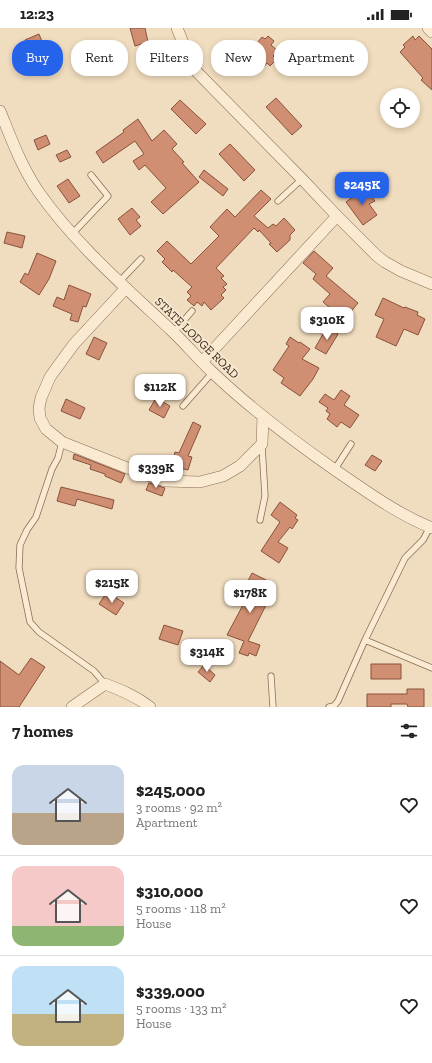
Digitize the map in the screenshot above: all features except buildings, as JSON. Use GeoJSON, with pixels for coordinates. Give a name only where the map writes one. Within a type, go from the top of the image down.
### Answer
{"type":"FeatureCollection","features":[{"type":"Feature","properties":{"kind":"street"},"geometry":{"type":"LineString","coordinates":[[177,28],[192,68],[337,216],[377,256],[385,262],[400,271],[432,284]]}},
{"type":"Feature","properties":{"kind":"street"},"geometry":{"type":"LineString","coordinates":[[428,28],[432,32]]}},
{"type":"Feature","properties":{"kind":"street","name":"STATE LODGE ROAD"},"geometry":{"type":"LineString","coordinates":[[0,111],[26,171],[49,205],[122,285],[174,332],[212,373],[304,448],[391,507],[431,528]]}},
{"type":"Feature","properties":{"kind":"street"},"geometry":{"type":"LineString","coordinates":[[202,362],[337,216]]}},
{"type":"Feature","properties":{"kind":"street"},"geometry":{"type":"LineString","coordinates":[[122,285],[74,344],[50,377],[41,398],[39,408],[40,418],[46,429],[62,442],[165,482],[200,482],[223,476],[240,466],[262,444],[263,416]]}},
{"type":"Feature","properties":{"kind":"street"},"geometry":{"type":"LineString","coordinates":[[72,707],[105,684],[141,700],[150,707]]}},
{"type":"Feature","properties":{"kind":"lane"},"geometry":{"type":"LineString","coordinates":[[73,233],[108,196],[91,175]]}},
{"type":"Feature","properties":{"kind":"lane"},"geometry":{"type":"LineString","coordinates":[[278,201],[302,179]]}},
{"type":"Feature","properties":{"kind":"lane"},"geometry":{"type":"LineString","coordinates":[[122,285],[141,260]]}},
{"type":"Feature","properties":{"kind":"lane"},"geometry":{"type":"LineString","coordinates":[[174,332],[192,311]]}},
{"type":"Feature","properties":{"kind":"lane"},"geometry":{"type":"LineString","coordinates":[[183,406],[212,373]]}},
{"type":"Feature","properties":{"kind":"lane"},"geometry":{"type":"LineString","coordinates":[[62,442],[36,517],[27,530],[20,545],[19,568],[30,622],[39,632],[94,671],[105,684]]}},
{"type":"Feature","properties":{"kind":"lane"},"geometry":{"type":"LineString","coordinates":[[260,520],[265,496],[262,444]]}},
{"type":"Feature","properties":{"kind":"lane"},"geometry":{"type":"LineString","coordinates":[[335,469],[351,444]]}},
{"type":"Feature","properties":{"kind":"lane"},"geometry":{"type":"LineString","coordinates":[[329,707],[334,706],[338,700],[405,558],[423,540],[431,528]]}},
{"type":"Feature","properties":{"kind":"lane"},"geometry":{"type":"LineString","coordinates":[[365,640],[432,668]]}},
{"type":"Feature","properties":{"kind":"lane"},"geometry":{"type":"LineString","coordinates":[[271,676],[273,707]]}}]}
